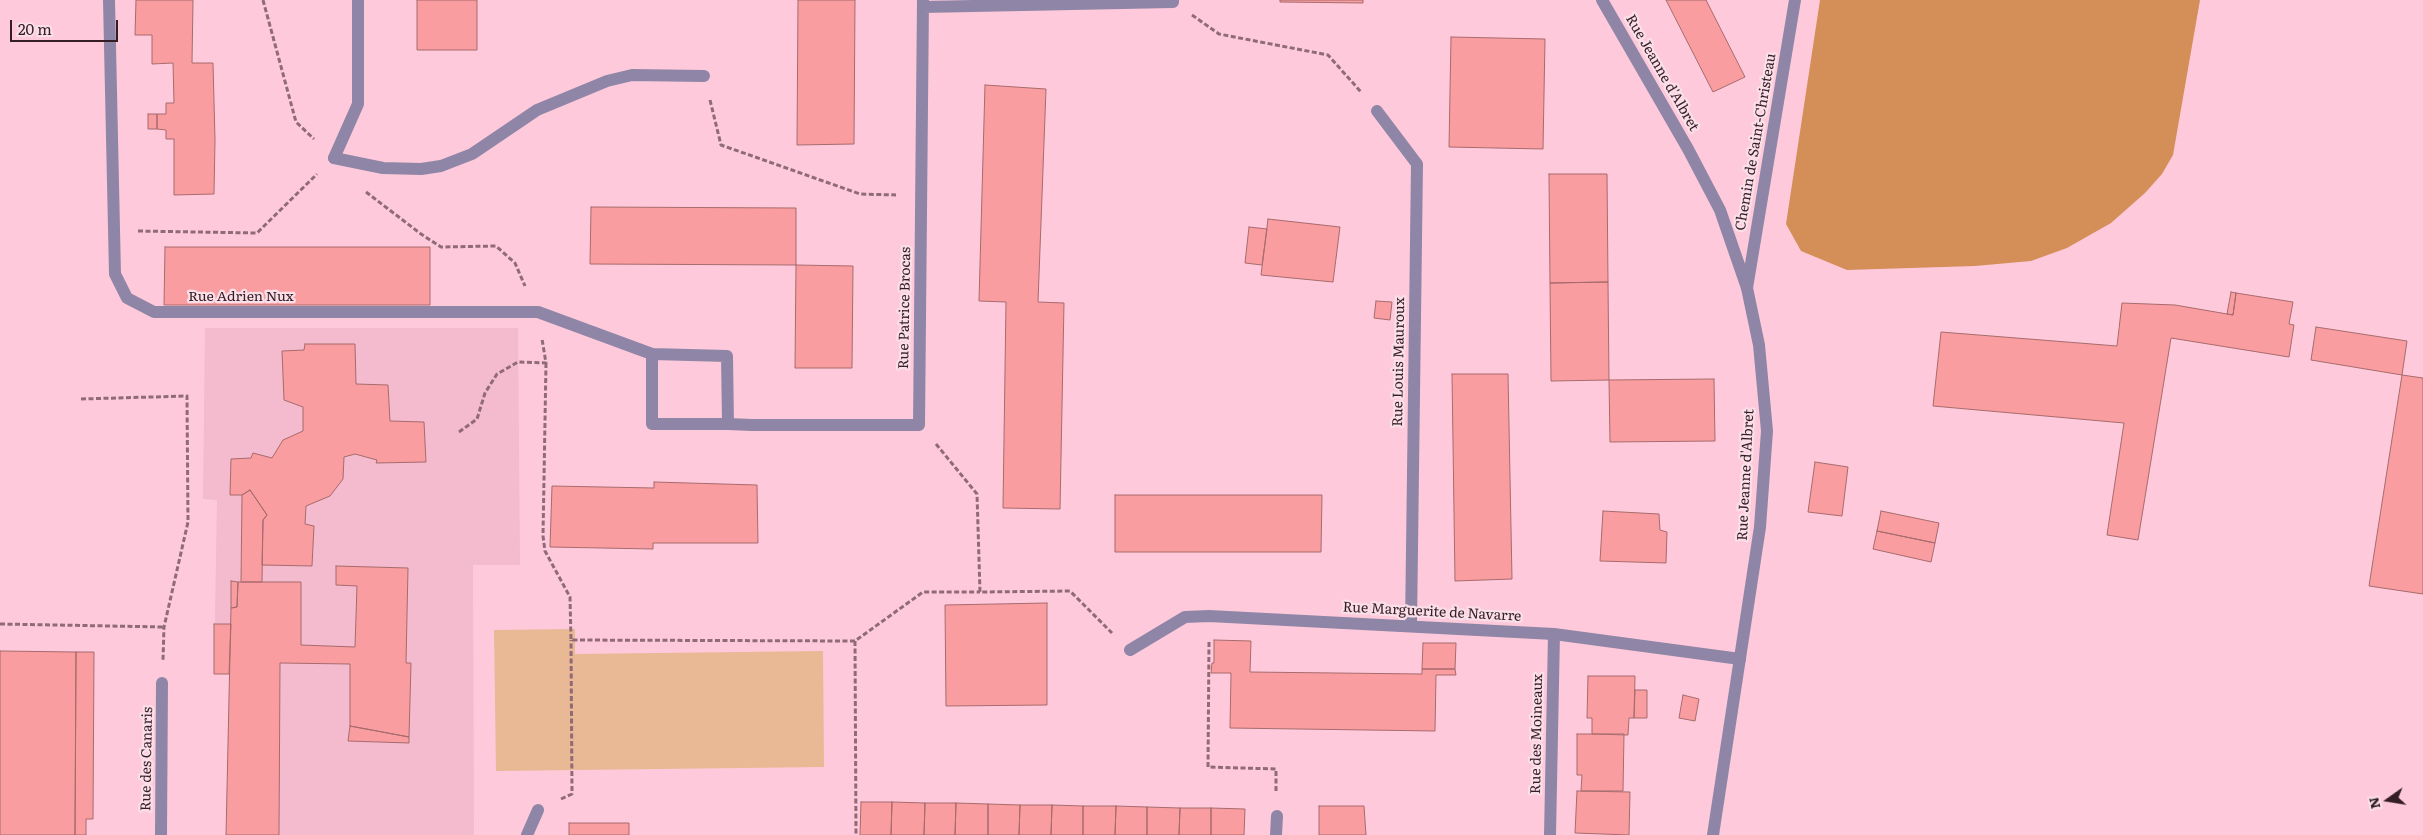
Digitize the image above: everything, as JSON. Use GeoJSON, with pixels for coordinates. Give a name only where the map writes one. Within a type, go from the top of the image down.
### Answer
{"type":"FeatureCollection","features":[{"type":"Feature","properties":{"kind":"street","name":"Rue Adrien Nux"},"geometry":{"type":"LineString","coordinates":[[109,0],[112,230],[115,274],[127,298],[154,312],[538,312],[652,354]]}},
{"type":"Feature","properties":{"kind":"street"},"geometry":{"type":"LineString","coordinates":[[358,0],[358,104],[334,158],[383,168],[441,166],[472,154],[537,110],[607,81],[632,75],[704,76]]}},
{"type":"Feature","properties":{"kind":"street","name":"Rue Jeanne d'Albret"},"geometry":{"type":"LineString","coordinates":[[1602,0],[1688,149],[1720,210],[1747,288],[1759,345],[1767,431],[1760,528],[1713,835]]}},
{"type":"Feature","properties":{"kind":"street","name":"Chemin de Saint-Christeau"},"geometry":{"type":"LineString","coordinates":[[1747,288],[1795,0]]}},
{"type":"Feature","properties":{"kind":"street"},"geometry":{"type":"LineString","coordinates":[[923,4],[1173,1]]}},
{"type":"Feature","properties":{"kind":"street","name":"Rue Patrice Brocas"},"geometry":{"type":"LineString","coordinates":[[919,425],[923,4]]}},
{"type":"Feature","properties":{"kind":"street","name":"Rue Louis Mauroux"},"geometry":{"type":"LineString","coordinates":[[1377,111],[1417,164],[1411,626]]}},
{"type":"Feature","properties":{"kind":"street"},"geometry":{"type":"LineString","coordinates":[[728,424],[727,356],[652,354],[652,424],[919,425]]}},
{"type":"Feature","properties":{"kind":"street","name":"Rue Marguerite de Navarre"},"geometry":{"type":"LineString","coordinates":[[1130,650],[1185,617],[1209,616],[1554,634],[1740,659]]}},
{"type":"Feature","properties":{"kind":"street","name":"Rue des Moineaux"},"geometry":{"type":"LineString","coordinates":[[1550,835],[1554,634]]}},
{"type":"Feature","properties":{"kind":"street","name":"Rue des Canaris"},"geometry":{"type":"LineString","coordinates":[[161,835],[162,683]]}},
{"type":"Feature","properties":{"kind":"street"},"geometry":{"type":"LineString","coordinates":[[527,835],[538,810]]}},
{"type":"Feature","properties":{"kind":"street"},"geometry":{"type":"LineString","coordinates":[[1276,835],[1277,816]]}},
{"type":"Feature","properties":{"kind":"path"},"geometry":{"type":"LineString","coordinates":[[263,0],[296,122],[368,194],[441,247],[496,246],[515,263],[538,312],[546,363],[543,536],[545,551],[570,597],[572,794],[538,810]]}},
{"type":"Feature","properties":{"kind":"path"},"geometry":{"type":"LineString","coordinates":[[1173,1],[1219,34],[1328,55],[1377,111]]}},
{"type":"Feature","properties":{"kind":"path"},"geometry":{"type":"LineString","coordinates":[[704,76],[721,144],[860,194],[921,195]]}},
{"type":"Feature","properties":{"kind":"path"},"geometry":{"type":"LineString","coordinates":[[112,230],[257,234],[334,158]]}},
{"type":"Feature","properties":{"kind":"path"},"geometry":{"type":"LineString","coordinates":[[459,432],[477,419],[485,393],[497,374],[518,362],[546,363]]}},
{"type":"Feature","properties":{"kind":"path"},"geometry":{"type":"LineString","coordinates":[[81,399],[187,396],[188,522],[164,627],[162,683]]}},
{"type":"Feature","properties":{"kind":"path"},"geometry":{"type":"LineString","coordinates":[[919,425],[977,494],[980,592]]}},
{"type":"Feature","properties":{"kind":"path"},"geometry":{"type":"LineString","coordinates":[[571,640],[855,641],[923,592],[1070,591],[1130,650]]}},
{"type":"Feature","properties":{"kind":"path"},"geometry":{"type":"LineString","coordinates":[[1209,616],[1208,767],[1276,769],[1277,816]]}},
{"type":"Feature","properties":{"kind":"path"},"geometry":{"type":"LineString","coordinates":[[0,624],[164,627]]}},
{"type":"Feature","properties":{"kind":"path"},"geometry":{"type":"LineString","coordinates":[[855,641],[856,835]]}},
{"type":"Feature","properties":{"kind":"shaded area"},"geometry":{"type":"Polygon","coordinates":[[[1820,0],[2200,0],[2173,155],[2162,174],[2145,193],[2111,223],[2067,248],[2031,261],[1975,266],[1847,270],[1801,251],[1786,224],[1820,0]]]}},
{"type":"Feature","properties":{"kind":"shaded area"},"geometry":{"type":"Polygon","coordinates":[[[205,328],[518,328],[520,565],[473,565],[474,835],[226,835],[229,674],[214,674],[217,500],[203,499],[205,328]]]}},
{"type":"Feature","properties":{"kind":"shaded area"},"geometry":{"type":"Polygon","coordinates":[[[575,629],[575,654],[823,651],[824,767],[496,771],[494,630],[575,629]]]}},
{"type":"Feature","properties":{"kind":"building"},"geometry":{"type":"Polygon","coordinates":[[[136,0],[193,0],[192,63],[213,63],[214,194],[174,195],[174,139],[166,139],[166,130],[157,129],[157,114],[166,114],[166,103],[174,103],[173,63],[152,64],[152,35],[135,35],[136,0]]]}},
{"type":"Feature","properties":{"kind":"building"},"geometry":{"type":"Polygon","coordinates":[[[417,0],[477,0],[477,50],[417,50],[417,0]]]}},
{"type":"Feature","properties":{"kind":"building"},"geometry":{"type":"Polygon","coordinates":[[[798,0],[855,0],[854,144],[797,145],[798,0]]]}},
{"type":"Feature","properties":{"kind":"building"},"geometry":{"type":"Polygon","coordinates":[[[1280,0],[1363,0],[1363,3],[1280,2],[1280,0]]]}},
{"type":"Feature","properties":{"kind":"building"},"geometry":{"type":"Polygon","coordinates":[[[1666,0],[1706,0],[1745,77],[1713,92],[1666,0]]]}},
{"type":"Feature","properties":{"kind":"building"},"geometry":{"type":"Polygon","coordinates":[[[1451,37],[1545,39],[1543,149],[1449,147],[1451,37]]]}},
{"type":"Feature","properties":{"kind":"building"},"geometry":{"type":"Polygon","coordinates":[[[985,85],[1046,89],[1038,302],[1064,303],[1060,509],[1003,508],[1006,302],[979,301],[985,85]]]}},
{"type":"Feature","properties":{"kind":"building"},"geometry":{"type":"Polygon","coordinates":[[[148,114],[157,114],[157,129],[148,129],[148,114]]]}},
{"type":"Feature","properties":{"kind":"building"},"geometry":{"type":"Polygon","coordinates":[[[1549,174],[1607,174],[1608,282],[1550,283],[1549,174]]]}},
{"type":"Feature","properties":{"kind":"building"},"geometry":{"type":"Polygon","coordinates":[[[591,207],[796,208],[796,265],[590,264],[591,207]]]}},
{"type":"Feature","properties":{"kind":"building"},"geometry":{"type":"Polygon","coordinates":[[[1268,219],[1340,227],[1333,282],[1261,275],[1268,219]]]}},
{"type":"Feature","properties":{"kind":"building"},"geometry":{"type":"Polygon","coordinates":[[[1249,227],[1267,229],[1262,265],[1245,263],[1249,227]]]}},
{"type":"Feature","properties":{"kind":"building"},"geometry":{"type":"Polygon","coordinates":[[[165,247],[430,247],[430,305],[164,305],[165,247]]]}},
{"type":"Feature","properties":{"kind":"building"},"geometry":{"type":"Polygon","coordinates":[[[796,265],[853,266],[852,368],[795,368],[796,265]]]}},
{"type":"Feature","properties":{"kind":"building"},"geometry":{"type":"Polygon","coordinates":[[[1608,282],[1609,380],[1551,381],[1550,283],[1608,282]]]}},
{"type":"Feature","properties":{"kind":"building"},"geometry":{"type":"Polygon","coordinates":[[[2231,292],[2236,293],[2233,315],[2227,314],[2231,292]]]}},
{"type":"Feature","properties":{"kind":"building"},"geometry":{"type":"Polygon","coordinates":[[[2236,293],[2293,302],[2289,324],[2294,325],[2289,357],[2171,338],[2138,540],[2107,535],[2124,423],[1933,406],[1941,332],[2117,346],[2122,303],[2175,305],[2233,315],[2236,293]]]}},
{"type":"Feature","properties":{"kind":"building"},"geometry":{"type":"Polygon","coordinates":[[[1376,301],[1392,302],[1390,320],[1374,318],[1376,301]]]}},
{"type":"Feature","properties":{"kind":"building"},"geometry":{"type":"Polygon","coordinates":[[[2316,327],[2407,341],[2402,375],[2311,360],[2316,327]]]}},
{"type":"Feature","properties":{"kind":"building"},"geometry":{"type":"Polygon","coordinates":[[[305,344],[355,344],[356,384],[388,385],[390,421],[424,422],[426,462],[376,463],[377,460],[355,454],[344,457],[343,479],[330,496],[306,506],[305,524],[314,526],[312,566],[262,565],[263,520],[267,515],[250,490],[242,495],[230,495],[231,459],[251,458],[253,453],[272,458],[283,440],[303,431],[303,407],[284,400],[282,351],[304,350],[305,344]]]}},
{"type":"Feature","properties":{"kind":"building"},"geometry":{"type":"Polygon","coordinates":[[[1452,374],[1508,374],[1512,579],[1455,581],[1452,374]]]}},
{"type":"Feature","properties":{"kind":"building"},"geometry":{"type":"Polygon","coordinates":[[[2402,375],[2423,378],[2423,594],[2369,586],[2402,375]]]}},
{"type":"Feature","properties":{"kind":"building"},"geometry":{"type":"Polygon","coordinates":[[[1714,379],[1715,441],[1610,442],[1609,380],[1714,379]]]}},
{"type":"Feature","properties":{"kind":"building"},"geometry":{"type":"Polygon","coordinates":[[[1815,462],[1848,467],[1842,516],[1808,512],[1815,462]]]}},
{"type":"Feature","properties":{"kind":"building"},"geometry":{"type":"Polygon","coordinates":[[[654,482],[757,485],[758,543],[653,543],[653,549],[550,547],[552,486],[654,488],[654,482]]]}},
{"type":"Feature","properties":{"kind":"building"},"geometry":{"type":"Polygon","coordinates":[[[250,490],[267,515],[263,520],[262,582],[241,582],[242,495],[250,490]]]}},
{"type":"Feature","properties":{"kind":"building"},"geometry":{"type":"Polygon","coordinates":[[[1115,495],[1322,495],[1321,552],[1115,552],[1115,495]]]}},
{"type":"Feature","properties":{"kind":"building"},"geometry":{"type":"Polygon","coordinates":[[[1603,511],[1659,514],[1660,530],[1667,532],[1666,563],[1600,561],[1603,511]]]}},
{"type":"Feature","properties":{"kind":"building"},"geometry":{"type":"Polygon","coordinates":[[[1881,511],[1939,523],[1935,543],[1877,531],[1881,511]]]}},
{"type":"Feature","properties":{"kind":"building"},"geometry":{"type":"Polygon","coordinates":[[[1877,531],[1935,543],[1931,562],[1873,549],[1877,531]]]}},
{"type":"Feature","properties":{"kind":"building"},"geometry":{"type":"Polygon","coordinates":[[[336,566],[408,568],[406,663],[411,663],[409,737],[350,726],[350,664],[280,663],[279,835],[226,835],[231,608],[237,607],[238,582],[301,582],[301,645],[355,647],[357,586],[336,585],[336,566]]]}},
{"type":"Feature","properties":{"kind":"building"},"geometry":{"type":"Polygon","coordinates":[[[231,581],[238,582],[237,607],[231,608],[231,581]]]}},
{"type":"Feature","properties":{"kind":"building"},"geometry":{"type":"Polygon","coordinates":[[[1047,603],[1047,705],[946,706],[945,605],[1047,603]]]}},
{"type":"Feature","properties":{"kind":"building"},"geometry":{"type":"Polygon","coordinates":[[[214,624],[231,624],[229,674],[214,674],[214,624]]]}},
{"type":"Feature","properties":{"kind":"building"},"geometry":{"type":"Polygon","coordinates":[[[1214,640],[1251,641],[1250,672],[1422,674],[1422,669],[1455,669],[1456,675],[1436,675],[1435,731],[1230,728],[1231,673],[1211,673],[1212,663],[1214,663],[1214,640]]]}},
{"type":"Feature","properties":{"kind":"building"},"geometry":{"type":"Polygon","coordinates":[[[1423,643],[1456,643],[1455,669],[1422,669],[1423,643]]]}},
{"type":"Feature","properties":{"kind":"building"},"geometry":{"type":"Polygon","coordinates":[[[0,651],[76,652],[75,835],[0,835],[0,651]]]}},
{"type":"Feature","properties":{"kind":"building"},"geometry":{"type":"Polygon","coordinates":[[[76,652],[94,652],[93,819],[86,819],[86,835],[75,835],[76,652]]]}},
{"type":"Feature","properties":{"kind":"building"},"geometry":{"type":"Polygon","coordinates":[[[1588,676],[1635,676],[1634,718],[1629,718],[1628,735],[1592,734],[1592,718],[1587,718],[1588,676]]]}},
{"type":"Feature","properties":{"kind":"building"},"geometry":{"type":"Polygon","coordinates":[[[1635,690],[1647,690],[1647,718],[1634,718],[1635,690]]]}},
{"type":"Feature","properties":{"kind":"building"},"geometry":{"type":"Polygon","coordinates":[[[1683,695],[1699,699],[1695,721],[1679,718],[1683,695]]]}},
{"type":"Feature","properties":{"kind":"building"},"geometry":{"type":"Polygon","coordinates":[[[350,726],[409,737],[409,743],[348,741],[350,726]]]}},
{"type":"Feature","properties":{"kind":"building"},"geometry":{"type":"Polygon","coordinates":[[[1577,734],[1624,734],[1623,791],[1581,791],[1582,775],[1577,775],[1577,734]]]}},
{"type":"Feature","properties":{"kind":"building"},"geometry":{"type":"Polygon","coordinates":[[[1577,791],[1630,792],[1629,835],[1575,833],[1577,791]]]}},
{"type":"Feature","properties":{"kind":"building"},"geometry":{"type":"Polygon","coordinates":[[[861,802],[892,802],[891,835],[860,835],[861,802]]]}},
{"type":"Feature","properties":{"kind":"building"},"geometry":{"type":"Polygon","coordinates":[[[892,802],[925,803],[924,835],[891,835],[892,802]]]}},
{"type":"Feature","properties":{"kind":"building"},"geometry":{"type":"Polygon","coordinates":[[[925,803],[956,803],[955,835],[924,835],[925,803]]]}},
{"type":"Feature","properties":{"kind":"building"},"geometry":{"type":"Polygon","coordinates":[[[956,803],[988,804],[988,835],[955,835],[956,803]]]}},
{"type":"Feature","properties":{"kind":"building"},"geometry":{"type":"Polygon","coordinates":[[[988,804],[1020,805],[1019,835],[988,835],[988,804]]]}},
{"type":"Feature","properties":{"kind":"building"},"geometry":{"type":"Polygon","coordinates":[[[1020,805],[1052,805],[1051,835],[1019,835],[1020,805]]]}},
{"type":"Feature","properties":{"kind":"building"},"geometry":{"type":"Polygon","coordinates":[[[1052,805],[1083,806],[1083,835],[1051,835],[1052,805]]]}},
{"type":"Feature","properties":{"kind":"building"},"geometry":{"type":"Polygon","coordinates":[[[1083,806],[1116,806],[1115,835],[1083,835],[1083,806]]]}},
{"type":"Feature","properties":{"kind":"building"},"geometry":{"type":"Polygon","coordinates":[[[1116,806],[1147,807],[1147,835],[1115,835],[1116,806]]]}},
{"type":"Feature","properties":{"kind":"building"},"geometry":{"type":"Polygon","coordinates":[[[1319,806],[1364,806],[1366,835],[1319,835],[1319,806]]]}},
{"type":"Feature","properties":{"kind":"building"},"geometry":{"type":"Polygon","coordinates":[[[1147,807],[1180,808],[1179,835],[1147,835],[1147,807]]]}},
{"type":"Feature","properties":{"kind":"building"},"geometry":{"type":"Polygon","coordinates":[[[1180,808],[1211,808],[1211,835],[1179,835],[1180,808]]]}},
{"type":"Feature","properties":{"kind":"building"},"geometry":{"type":"Polygon","coordinates":[[[1211,808],[1245,809],[1244,835],[1211,835],[1211,808]]]}},
{"type":"Feature","properties":{"kind":"building"},"geometry":{"type":"Polygon","coordinates":[[[569,823],[629,823],[629,835],[569,835],[569,823]]]}}]}
